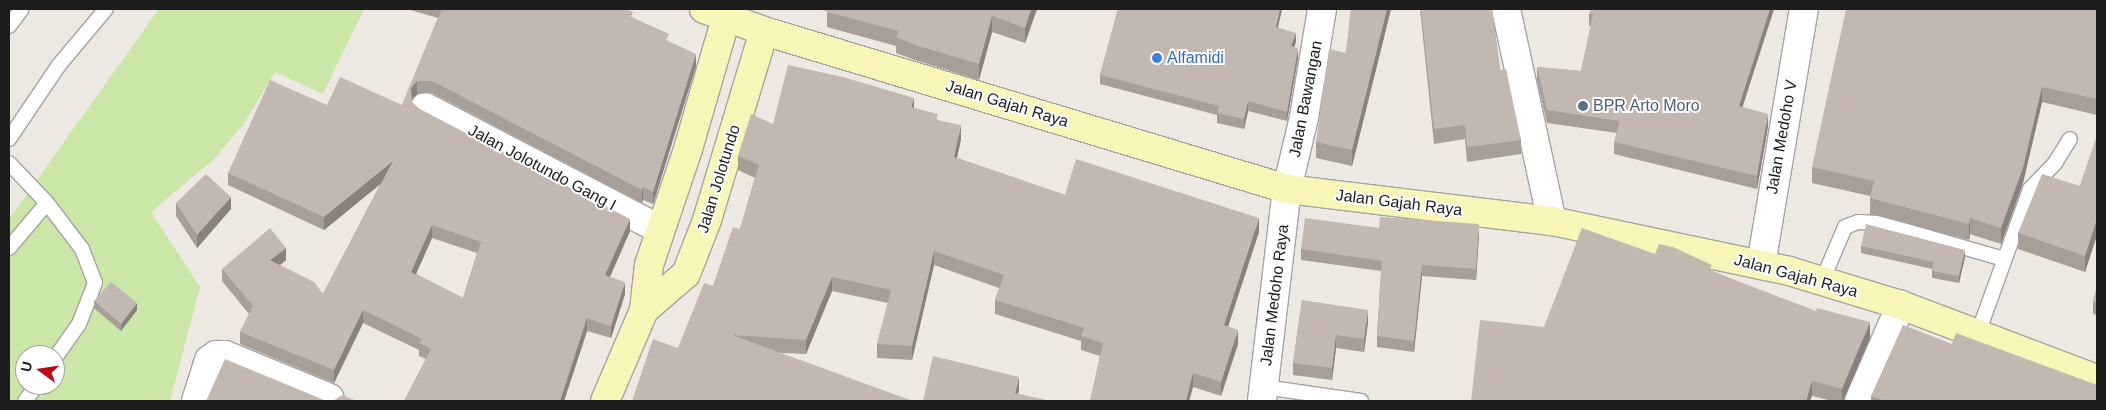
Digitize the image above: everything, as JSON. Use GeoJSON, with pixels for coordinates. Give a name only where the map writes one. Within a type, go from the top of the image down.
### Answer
{"type":"FeatureCollection","features":[{"type":"Feature","properties":{"kind":"main road","name":"Jalan Gajah Raya"},"geometry":{"type":"LineString","coordinates":[[736,18],[1287,189],[1552,221],[1761,265],[1822,281],[1901,305],[2097,379]]}},
{"type":"Feature","properties":{"kind":"main road","name":"Jalan Jolotundo"},"geometry":{"type":"LineString","coordinates":[[606,401],[644,310],[649,265],[659,229],[736,18]]}},
{"type":"Feature","properties":{"kind":"main road","name":"Jalan Jolotundo"},"geometry":{"type":"LineString","coordinates":[[644,310],[686,274],[707,220],[736,18]]}},
{"type":"Feature","properties":{"kind":"street","name":"Jalan Bawangan"},"geometry":{"type":"LineString","coordinates":[[1287,189],[1304,118],[1322,9]]}},
{"type":"Feature","properties":{"kind":"street"},"geometry":{"type":"LineString","coordinates":[[1506,9],[1552,221]]}},
{"type":"Feature","properties":{"kind":"street","name":"Jalan Medoho V"},"geometry":{"type":"LineString","coordinates":[[1761,265],[1804,9]]}},
{"type":"Feature","properties":{"kind":"street","name":"Jalan Jolotundo Gang I"},"geometry":{"type":"LineString","coordinates":[[425,107],[659,229]]}},
{"type":"Feature","properties":{"kind":"street","name":"Jalan Medoho Raya"},"geometry":{"type":"LineString","coordinates":[[1263,394],[1287,189]]}},
{"type":"Feature","properties":{"kind":"street"},"geometry":{"type":"LineString","coordinates":[[1859,401],[1901,305]]}},
{"type":"Feature","properties":{"kind":"street"},"geometry":{"type":"LineString","coordinates":[[196,401],[209,360],[216,355],[225,355],[330,398]]}},
{"type":"Feature","properties":{"kind":"lane"},"geometry":{"type":"LineString","coordinates":[[9,26],[22,9]]}},
{"type":"Feature","properties":{"kind":"lane"},"geometry":{"type":"LineString","coordinates":[[9,140],[54,73],[106,9]]}},
{"type":"Feature","properties":{"kind":"lane"},"geometry":{"type":"LineString","coordinates":[[1978,333],[2030,189],[2055,163],[2070,139]]}},
{"type":"Feature","properties":{"kind":"lane"},"geometry":{"type":"LineString","coordinates":[[9,163],[47,203],[82,249],[95,283],[79,324],[64,345]]}},
{"type":"Feature","properties":{"kind":"lane"},"geometry":{"type":"LineString","coordinates":[[9,248],[47,203]]}},
{"type":"Feature","properties":{"kind":"lane"},"geometry":{"type":"LineString","coordinates":[[1822,281],[1845,228],[1858,222],[1879,223],[2004,259]]}},
{"type":"Feature","properties":{"kind":"lane"},"geometry":{"type":"LineString","coordinates":[[1263,394],[1361,401]]}},
{"type":"Feature","properties":{"kind":"green space"},"geometry":{"type":"Polygon","coordinates":[[[159,9],[364,9],[323,94],[275,72],[243,125],[214,159],[151,212],[200,287],[170,401],[9,401],[9,219],[159,9]]]}},
{"type":"Feature","properties":{"kind":"building"},"geometry":{"type":"Polygon","coordinates":[[[442,9],[601,9],[607,11],[608,9],[626,9],[633,12],[631,17],[669,34],[666,40],[696,54],[653,192],[643,187],[642,190],[432,81],[417,81],[411,88],[412,102],[418,108],[630,219],[605,275],[625,282],[611,326],[587,318],[560,401],[404,401],[431,349],[419,343],[422,339],[363,310],[334,370],[240,332],[253,306],[222,269],[270,228],[286,248],[270,260],[314,282],[323,294],[393,161],[324,217],[228,173],[270,80],[327,105],[340,77],[402,105],[442,9]],[[432,225],[411,272],[463,298],[481,242],[432,225]]]}},
{"type":"Feature","properties":{"kind":"building"},"geometry":{"type":"Polygon","coordinates":[[[828,9],[1031,9],[1025,28],[992,16],[979,64],[915,45],[896,37],[899,31],[827,12],[828,9]]]}},
{"type":"Feature","properties":{"kind":"building"},"geometry":{"type":"Polygon","coordinates":[[[1118,9],[1280,9],[1276,27],[1296,33],[1291,46],[1298,48],[1287,112],[1248,101],[1244,119],[1217,113],[1219,106],[1100,75],[1118,9]]]}},
{"type":"Feature","properties":{"kind":"building"},"geometry":{"type":"Polygon","coordinates":[[[1351,9],[1387,9],[1352,150],[1316,142],[1329,49],[1346,53],[1351,9]]]}},
{"type":"Feature","properties":{"kind":"building"},"geometry":{"type":"Polygon","coordinates":[[[1421,9],[1492,9],[1500,70],[1506,69],[1521,140],[1467,147],[1465,125],[1434,129],[1421,9]]]}},
{"type":"Feature","properties":{"kind":"building"},"geometry":{"type":"Polygon","coordinates":[[[1591,9],[1770,9],[1739,106],[1768,114],[1757,176],[1614,142],[1620,121],[1547,110],[1537,67],[1581,71],[1593,14],[1589,14],[1591,9]]]}},
{"type":"Feature","properties":{"kind":"building"},"geometry":{"type":"Polygon","coordinates":[[[1846,9],[2097,9],[2097,99],[2042,87],[2023,168],[2001,228],[1970,218],[1969,224],[1870,198],[1874,181],[1812,167],[1846,9]]]}},
{"type":"Feature","properties":{"kind":"building"},"geometry":{"type":"Polygon","coordinates":[[[788,65],[843,77],[914,98],[911,107],[938,114],[936,120],[961,125],[954,157],[1065,195],[1076,159],[1259,218],[1224,325],[1238,330],[1221,382],[1193,373],[1186,401],[1090,401],[1103,343],[1081,336],[1084,328],[995,300],[1004,275],[934,251],[912,346],[877,344],[891,290],[832,277],[806,340],[732,335],[913,401],[632,401],[653,339],[678,348],[704,283],[713,286],[733,227],[740,229],[759,165],[738,156],[751,114],[773,124],[788,65]]]}},
{"type":"Feature","properties":{"kind":"building"},"geometry":{"type":"Polygon","coordinates":[[[2097,136],[2097,219],[2085,256],[2018,233],[2042,174],[2080,186],[2097,136]]]}},
{"type":"Feature","properties":{"kind":"building"},"geometry":{"type":"Polygon","coordinates":[[[206,174],[231,197],[197,235],[176,203],[206,174]]]}},
{"type":"Feature","properties":{"kind":"building"},"geometry":{"type":"Polygon","coordinates":[[[1380,217],[1479,224],[1476,269],[1422,265],[1414,341],[1377,336],[1382,261],[1301,249],[1305,218],[1379,228],[1380,217]]]}},
{"type":"Feature","properties":{"kind":"building"},"geometry":{"type":"Polygon","coordinates":[[[1866,224],[1965,250],[1959,276],[1932,271],[1934,262],[1861,246],[1866,224]]]}},
{"type":"Feature","properties":{"kind":"building"},"geometry":{"type":"Polygon","coordinates":[[[1582,228],[1655,254],[1659,244],[1673,247],[1712,265],[1709,270],[1816,311],[1817,308],[1870,322],[1842,389],[1812,381],[1806,401],[1471,401],[1480,320],[1544,327],[1582,228]]]}},
{"type":"Feature","properties":{"kind":"building"},"geometry":{"type":"Polygon","coordinates":[[[111,282],[137,303],[121,324],[94,301],[111,282]]]}},
{"type":"Feature","properties":{"kind":"building"},"geometry":{"type":"Polygon","coordinates":[[[2097,287],[2097,303],[2093,301],[2097,287]]]}},
{"type":"Feature","properties":{"kind":"building"},"geometry":{"type":"Polygon","coordinates":[[[1302,300],[1368,310],[1364,339],[1336,335],[1332,368],[1293,363],[1302,300]]]}},
{"type":"Feature","properties":{"kind":"building"},"geometry":{"type":"Polygon","coordinates":[[[1903,325],[1952,344],[1956,333],[2097,385],[2097,401],[1886,401],[1871,396],[1903,325]]]}},
{"type":"Feature","properties":{"kind":"building"},"geometry":{"type":"Polygon","coordinates":[[[933,356],[1019,377],[1015,393],[1051,401],[923,401],[933,356]]]}},
{"type":"Feature","properties":{"kind":"building"},"geometry":{"type":"Polygon","coordinates":[[[225,359],[324,400],[333,401],[206,401],[225,359]]]}},
{"type":"Feature","properties":{"kind":"building"},"geometry":{"type":"Polygon","coordinates":[[[342,395],[357,401],[333,401],[342,395]]]}},
{"type":"Feature","properties":{"kind":"place","name":"Alfamidi"},"geometry":{"type":"Point","coordinates":[1157,58]}},
{"type":"Feature","properties":{"kind":"place","name":"BPR Arto Moro"},"geometry":{"type":"Point","coordinates":[1583,106]}}]}
